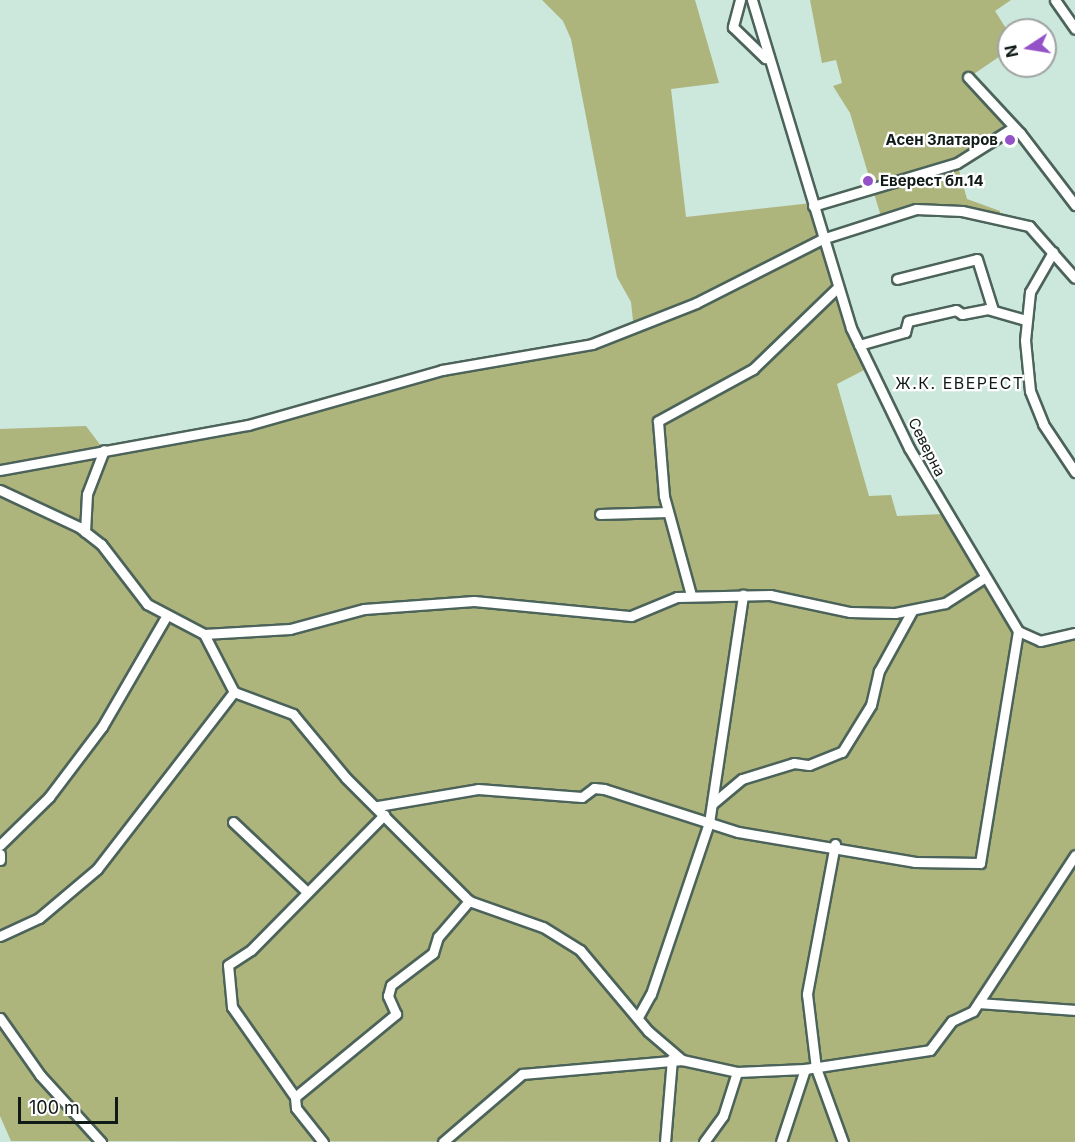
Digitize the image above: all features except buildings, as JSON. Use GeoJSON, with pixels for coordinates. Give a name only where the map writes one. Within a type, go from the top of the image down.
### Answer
{"type":"FeatureCollection","features":[{"type":"Feature","properties":{"kind":"street"},"geometry":{"type":"LineString","coordinates":[[740,0],[733,27],[765,58]]}},
{"type":"Feature","properties":{"kind":"street","name":"Северна"},"geometry":{"type":"LineString","coordinates":[[752,0],[765,58],[837,287],[859,345],[909,448],[984,578],[1018,631]]}},
{"type":"Feature","properties":{"kind":"street"},"geometry":{"type":"LineString","coordinates":[[1055,0],[1075,29]]}},
{"type":"Feature","properties":{"kind":"street"},"geometry":{"type":"LineString","coordinates":[[968,78],[1020,133],[1075,205]]}},
{"type":"Feature","properties":{"kind":"street"},"geometry":{"type":"LineString","coordinates":[[813,206],[957,163],[1000,133],[1020,133]]}},
{"type":"Feature","properties":{"kind":"street"},"geometry":{"type":"LineString","coordinates":[[0,470],[277,419],[442,370],[592,344],[666,317],[822,239],[929,208],[1020,222],[1041,235],[1075,278]]}},
{"type":"Feature","properties":{"kind":"street"},"geometry":{"type":"LineString","coordinates":[[1053,252],[1041,265],[1023,319],[1030,391],[1043,424],[1075,472]]}},
{"type":"Feature","properties":{"kind":"street"},"geometry":{"type":"LineString","coordinates":[[897,279],[977,259],[993,310]]}},
{"type":"Feature","properties":{"kind":"street"},"geometry":{"type":"LineString","coordinates":[[691,595],[668,512],[659,418],[753,369],[837,287]]}},
{"type":"Feature","properties":{"kind":"street"},"geometry":{"type":"LineString","coordinates":[[859,345],[905,332],[908,321],[956,310],[962,314],[993,310],[1023,319]]}},
{"type":"Feature","properties":{"kind":"street"},"geometry":{"type":"LineString","coordinates":[[83,526],[87,494],[104,450]]}},
{"type":"Feature","properties":{"kind":"street"},"geometry":{"type":"LineString","coordinates":[[0,490],[83,526],[110,553],[147,604],[204,634],[290,629],[352,611],[474,601],[631,616],[691,595],[743,595],[861,613],[914,610],[945,603],[984,578]]}},
{"type":"Feature","properties":{"kind":"street"},"geometry":{"type":"LineString","coordinates":[[600,514],[668,512]]}},
{"type":"Feature","properties":{"kind":"street"},"geometry":{"type":"LineString","coordinates":[[638,1017],[651,994],[709,823],[743,595]]}},
{"type":"Feature","properties":{"kind":"street"},"geometry":{"type":"LineString","coordinates":[[712,805],[742,779],[794,763],[809,765],[842,752],[871,705],[879,671],[904,617],[914,610]]}},
{"type":"Feature","properties":{"kind":"street"},"geometry":{"type":"LineString","coordinates":[[0,845],[49,797],[112,713],[167,615]]}},
{"type":"Feature","properties":{"kind":"street"},"geometry":{"type":"LineString","coordinates":[[378,806],[478,789],[582,797],[594,788],[759,836],[835,844],[915,862],[980,862],[1018,631],[1040,641],[1075,633]]}},
{"type":"Feature","properties":{"kind":"street"},"geometry":{"type":"LineString","coordinates":[[204,634],[234,692],[293,714],[346,778],[378,806],[384,815],[469,901],[543,927],[580,950],[675,1059],[665,1142]]}},
{"type":"Feature","properties":{"kind":"street"},"geometry":{"type":"LineString","coordinates":[[0,936],[39,918],[103,862],[234,692]]}},
{"type":"Feature","properties":{"kind":"street"},"geometry":{"type":"LineString","coordinates":[[323,1142],[296,1108],[295,1097],[232,1007],[226,985],[232,959],[251,950],[384,815]]}},
{"type":"Feature","properties":{"kind":"street"},"geometry":{"type":"LineString","coordinates":[[232,822],[307,892]]}},
{"type":"Feature","properties":{"kind":"street"},"geometry":{"type":"LineString","coordinates":[[835,844],[810,954],[807,994],[816,1068],[843,1142]]}},
{"type":"Feature","properties":{"kind":"street"},"geometry":{"type":"LineString","coordinates":[[0,854],[0,860]]}},
{"type":"Feature","properties":{"kind":"street"},"geometry":{"type":"LineString","coordinates":[[442,1142],[522,1074],[675,1059],[737,1072],[805,1069],[919,1055],[930,1050],[952,1021],[979,1003],[1075,855]]}},
{"type":"Feature","properties":{"kind":"street"},"geometry":{"type":"LineString","coordinates":[[295,1097],[396,1014],[388,996],[391,985],[433,953],[438,937],[469,901]]}},
{"type":"Feature","properties":{"kind":"street"},"geometry":{"type":"LineString","coordinates":[[979,1003],[1075,1010]]}},
{"type":"Feature","properties":{"kind":"street"},"geometry":{"type":"LineString","coordinates":[[0,1018],[40,1075],[101,1142]]}},
{"type":"Feature","properties":{"kind":"street"},"geometry":{"type":"LineString","coordinates":[[781,1142],[805,1069]]}},
{"type":"Feature","properties":{"kind":"street"},"geometry":{"type":"LineString","coordinates":[[704,1142],[723,1116],[737,1072]]}},
{"type":"Feature","properties":{"kind":"green space"},"geometry":{"type":"Polygon","coordinates":[[[542,0],[695,0],[719,83],[671,89],[686,217],[812,203],[870,367],[837,384],[869,496],[891,495],[897,516],[944,514],[1026,638],[1075,633],[1075,1142],[11,1141],[0,1116],[0,429],[86,426],[104,450],[248,425],[384,386],[634,330],[631,302],[617,277],[571,39],[563,21],[542,0]]]}},
{"type":"Feature","properties":{"kind":"green space"},"geometry":{"type":"Polygon","coordinates":[[[810,0],[1011,0],[995,11],[999,18],[997,18],[997,58],[968,78],[1011,129],[957,163],[967,199],[1000,211],[1000,218],[941,209],[882,220],[850,113],[833,86],[842,83],[836,60],[822,63],[810,0]]]}},
{"type":"Feature","properties":{"kind":"place","name":"Асен Златаров"},"geometry":{"type":"Point","coordinates":[1010,140]}},
{"type":"Feature","properties":{"kind":"place","name":"Еверест бл.14"},"geometry":{"type":"Point","coordinates":[868,181]}},
{"type":"Feature","properties":{"kind":"district","name":"Ж.К. ЕВЕРЕСТ"},"geometry":{"type":"Point","coordinates":[960,383]}}]}
